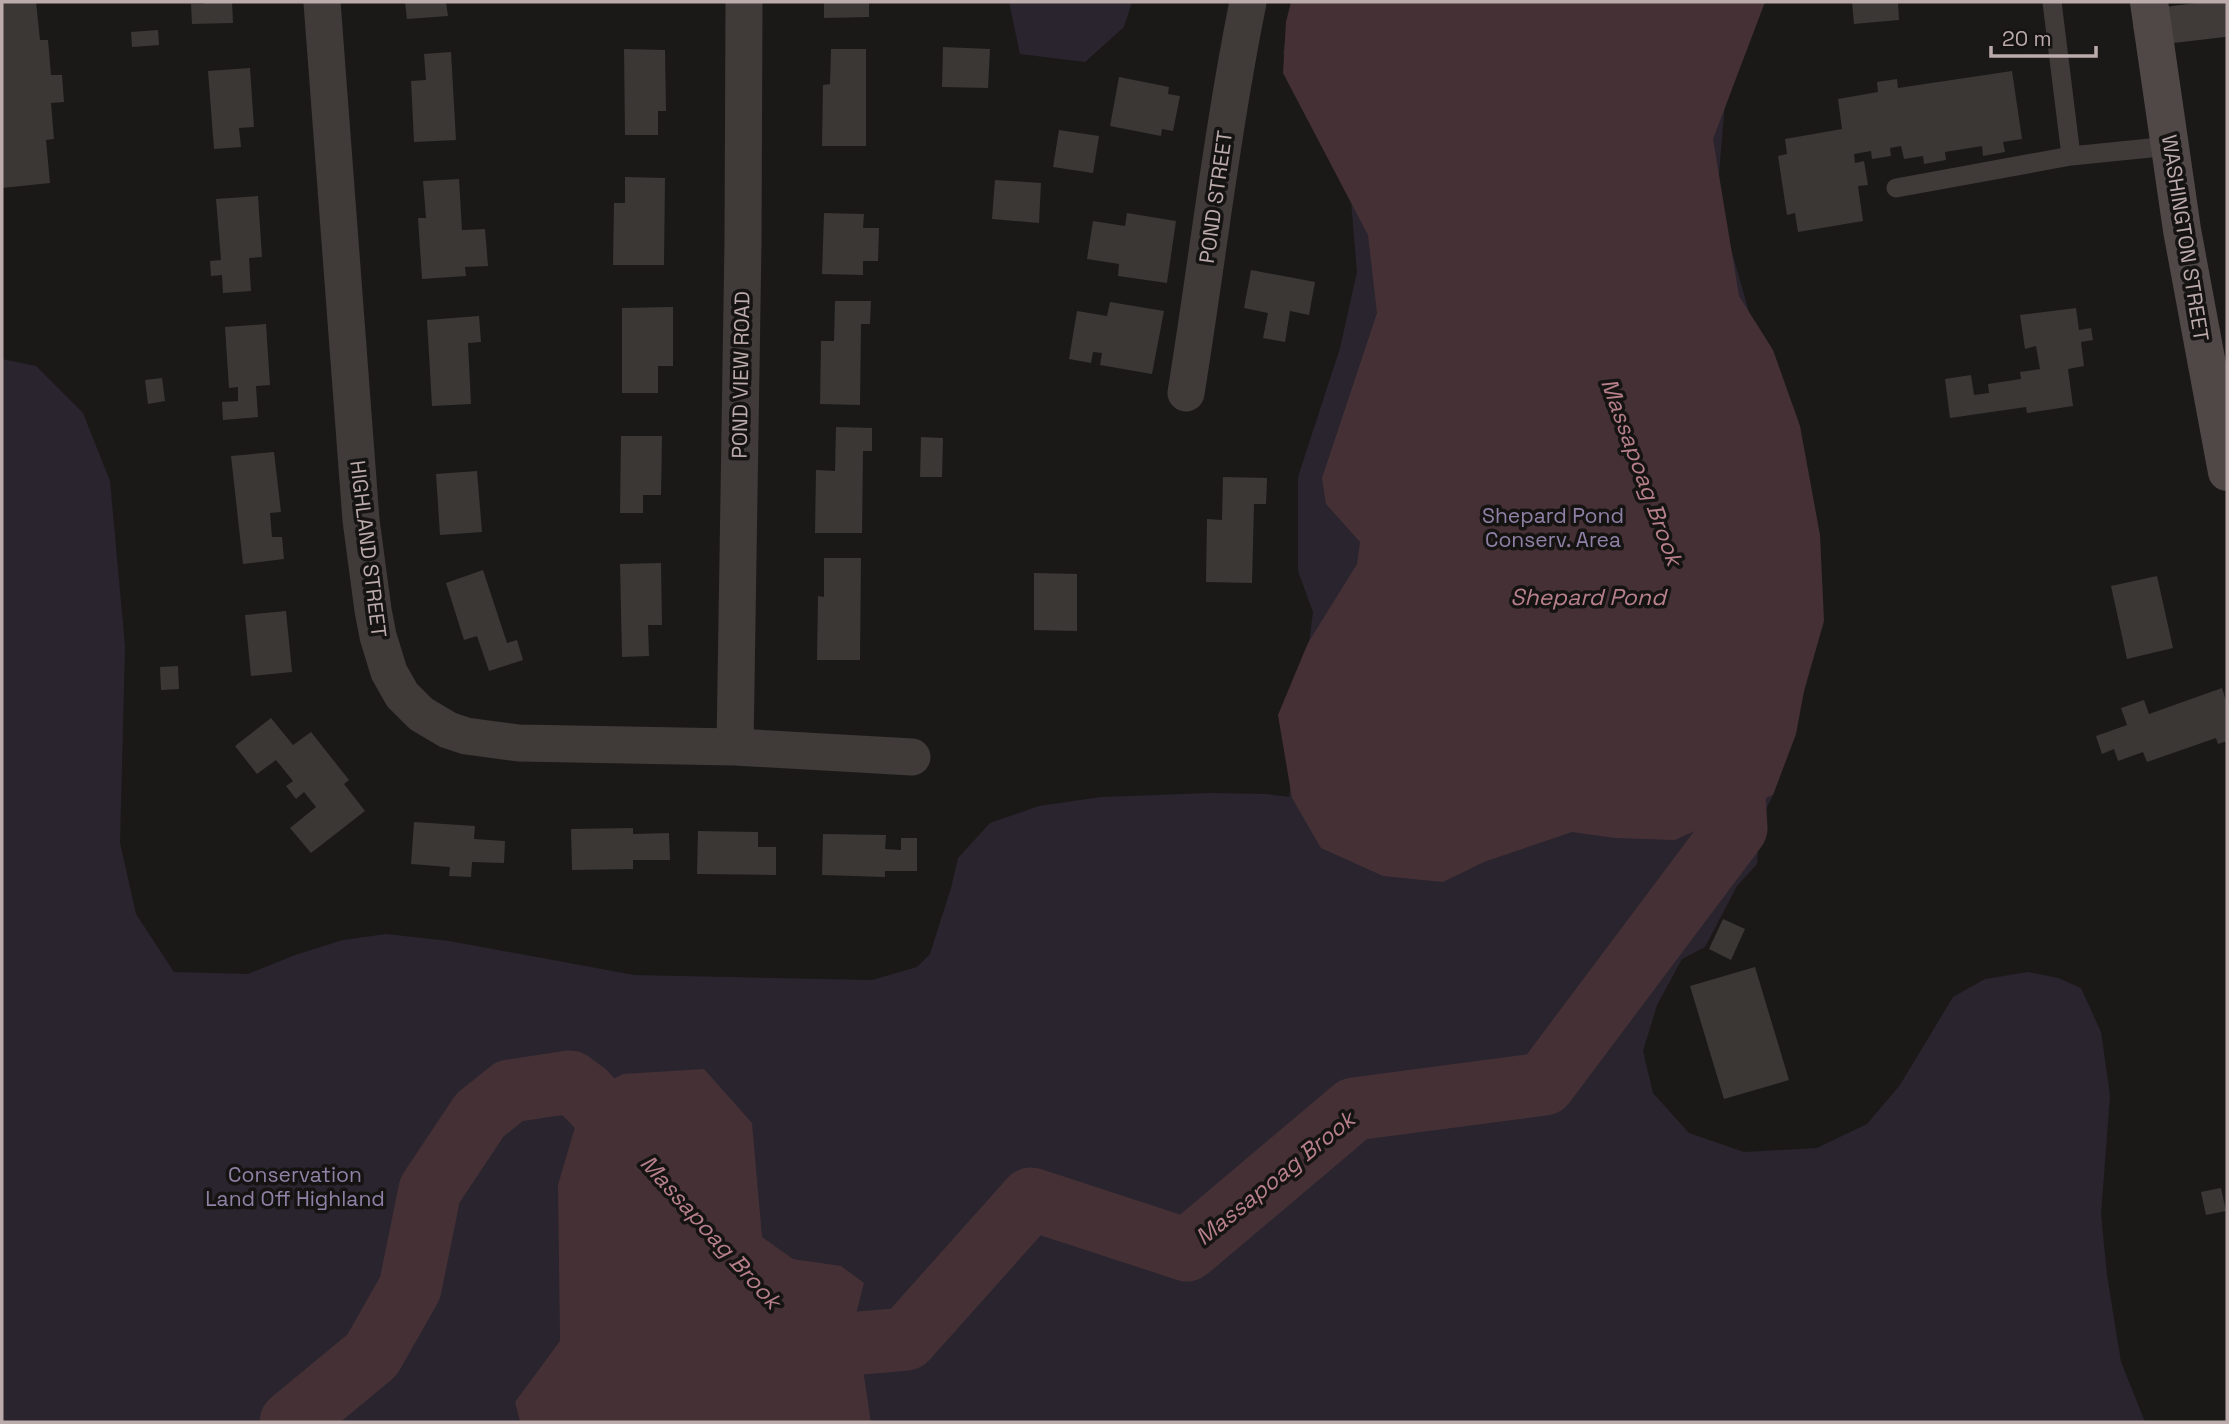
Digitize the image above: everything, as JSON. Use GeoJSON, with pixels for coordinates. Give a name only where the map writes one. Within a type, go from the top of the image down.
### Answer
{"type":"FeatureCollection","features":[{"type":"Feature","properties":{"kind":"main road","name":"WASHINGTON STREET"},"geometry":{"type":"LineString","coordinates":[[2151,14],[2191,282],[2227,472]]}},
{"type":"Feature","properties":{"kind":"street","name":"HIGHLAND STREET"},"geometry":{"type":"LineString","coordinates":[[322,2],[363,533],[378,636],[389,672],[402,695],[434,724],[466,736],[519,743],[735,747],[912,757]]}},
{"type":"Feature","properties":{"kind":"street","name":"POND VIEW ROAD"},"geometry":{"type":"LineString","coordinates":[[735,747],[744,2]]}},
{"type":"Feature","properties":{"kind":"street","name":"POND STREET"},"geometry":{"type":"LineString","coordinates":[[1186,393],[1232,84],[1248,2]]}},
{"type":"Feature","properties":{"kind":"street"},"geometry":{"type":"LineString","coordinates":[[2151,14],[2227,18]]}},
{"type":"Feature","properties":{"kind":"lane"},"geometry":{"type":"LineString","coordinates":[[2052,2],[2071,156]]}},
{"type":"Feature","properties":{"kind":"lane"},"geometry":{"type":"LineString","coordinates":[[1896,188],[2071,156],[2170,146]]}},
{"type":"Feature","properties":{"kind":"green space"},"geometry":{"type":"Polygon","coordinates":[[[1009,2],[1132,2],[1124,27],[1085,62],[1020,54],[1009,2]]]}},
{"type":"Feature","properties":{"kind":"green space"},"geometry":{"type":"Polygon","coordinates":[[[1293,2],[1727,78],[1717,199],[1754,330],[1762,800],[1773,795],[1760,822],[1757,864],[1737,886],[1705,947],[1682,959],[1657,1005],[1643,1051],[1653,1093],[1689,1133],[1744,1152],[1817,1148],[1867,1124],[1900,1085],[1953,997],[1985,979],[2028,972],[2058,978],[2081,988],[2101,1032],[2110,1095],[2101,1214],[2107,1275],[2121,1362],[2145,1422],[871,1422],[865,1387],[515,1401],[520,1422],[2,1422],[2,359],[36,366],[83,413],[110,481],[125,646],[120,843],[136,914],[174,972],[248,974],[343,940],[386,934],[449,941],[634,975],[872,980],[917,967],[930,954],[958,858],[990,823],[1039,806],[1101,797],[1211,793],[1289,797],[1313,612],[1298,571],[1298,477],[1340,348],[1357,272],[1351,201],[1311,104],[1283,53],[1293,2]]]}},
{"type":"Feature","properties":{"kind":"water","name":"Shepard Pond"},"geometry":{"type":"Polygon","coordinates":[[[1291,2],[1765,2],[1713,139],[1739,296],[1773,350],[1800,426],[1820,535],[1824,621],[1804,691],[1796,734],[1773,795],[1675,840],[1615,838],[1572,832],[1484,862],[1443,882],[1383,876],[1321,848],[1292,798],[1278,715],[1308,643],[1357,564],[1360,542],[1326,504],[1322,478],[1377,313],[1368,235],[1283,73],[1286,22],[1291,2]]]}},
{"type":"Feature","properties":{"kind":"water"},"geometry":{"type":"Polygon","coordinates":[[[704,1069],[752,1123],[762,1237],[793,1259],[841,1266],[864,1283],[855,1318],[871,1422],[520,1422],[515,1402],[560,1341],[558,1185],[585,1093],[623,1074],[704,1069]]]}},
{"type":"Feature","properties":{"kind":"building"},"geometry":{"type":"Polygon","coordinates":[[[2,2],[36,2],[40,40],[48,40],[51,75],[62,75],[64,102],[51,103],[54,139],[46,140],[50,183],[2,188],[2,2]]]}},
{"type":"Feature","properties":{"kind":"building"},"geometry":{"type":"Polygon","coordinates":[[[232,2],[233,23],[192,24],[191,4],[232,2]]]}},
{"type":"Feature","properties":{"kind":"building"},"geometry":{"type":"Polygon","coordinates":[[[405,2],[446,2],[448,16],[407,19],[405,2]]]}},
{"type":"Feature","properties":{"kind":"building"},"geometry":{"type":"Polygon","coordinates":[[[824,2],[869,2],[869,17],[824,18],[824,2]]]}},
{"type":"Feature","properties":{"kind":"building"},"geometry":{"type":"Polygon","coordinates":[[[1852,2],[1898,2],[1899,20],[1854,24],[1852,2]]]}},
{"type":"Feature","properties":{"kind":"building"},"geometry":{"type":"Polygon","coordinates":[[[158,30],[159,45],[132,47],[131,32],[158,30]]]}},
{"type":"Feature","properties":{"kind":"building"},"geometry":{"type":"Polygon","coordinates":[[[943,47],[990,49],[988,88],[942,87],[943,47]]]}},
{"type":"Feature","properties":{"kind":"building"},"geometry":{"type":"Polygon","coordinates":[[[624,49],[665,50],[666,111],[658,111],[658,135],[625,135],[624,49]]]}},
{"type":"Feature","properties":{"kind":"building"},"geometry":{"type":"Polygon","coordinates":[[[831,49],[866,49],[866,146],[822,146],[823,85],[830,84],[831,49]]]}},
{"type":"Feature","properties":{"kind":"building"},"geometry":{"type":"Polygon","coordinates":[[[451,52],[456,140],[414,142],[411,81],[426,80],[424,54],[451,52]]]}},
{"type":"Feature","properties":{"kind":"building"},"geometry":{"type":"Polygon","coordinates":[[[250,68],[254,127],[239,128],[241,147],[214,149],[208,71],[250,68]]]}},
{"type":"Feature","properties":{"kind":"building"},"geometry":{"type":"Polygon","coordinates":[[[2012,71],[2022,139],[2003,142],[2005,152],[1983,156],[1982,146],[1945,152],[1946,160],[1924,164],[1923,156],[1904,159],[1901,146],[1890,148],[1891,156],[1872,159],[1871,151],[1854,154],[1855,163],[1864,161],[1868,185],[1858,186],[1863,221],[1798,232],[1795,213],[1787,215],[1778,156],[1787,154],[1785,139],[1842,129],[1838,99],[1878,92],[1877,82],[1897,79],[1898,88],[2012,71]]]}},
{"type":"Feature","properties":{"kind":"building"},"geometry":{"type":"Polygon","coordinates":[[[1119,77],[1169,87],[1168,94],[1180,96],[1173,131],[1162,129],[1161,136],[1110,126],[1119,77]]]}},
{"type":"Feature","properties":{"kind":"building"},"geometry":{"type":"Polygon","coordinates":[[[1059,130],[1099,136],[1093,173],[1053,167],[1059,130]]]}},
{"type":"Feature","properties":{"kind":"building"},"geometry":{"type":"Polygon","coordinates":[[[625,177],[665,178],[664,265],[613,265],[614,203],[625,203],[625,177]]]}},
{"type":"Feature","properties":{"kind":"building"},"geometry":{"type":"Polygon","coordinates":[[[459,179],[462,230],[485,229],[488,266],[465,267],[466,276],[422,279],[418,218],[426,218],[423,181],[459,179]]]}},
{"type":"Feature","properties":{"kind":"building"},"geometry":{"type":"Polygon","coordinates":[[[995,180],[1041,183],[1039,223],[992,219],[995,180]]]}},
{"type":"Feature","properties":{"kind":"building"},"geometry":{"type":"Polygon","coordinates":[[[258,196],[262,257],[249,258],[251,291],[223,293],[222,275],[211,276],[210,261],[221,260],[216,199],[258,196]]]}},
{"type":"Feature","properties":{"kind":"building"},"geometry":{"type":"Polygon","coordinates":[[[824,213],[864,214],[863,228],[879,228],[878,261],[863,261],[863,275],[822,274],[824,213]]]}},
{"type":"Feature","properties":{"kind":"building"},"geometry":{"type":"Polygon","coordinates":[[[1127,213],[1176,221],[1167,283],[1118,276],[1119,264],[1087,259],[1093,221],[1125,226],[1127,213]]]}},
{"type":"Feature","properties":{"kind":"building"},"geometry":{"type":"Polygon","coordinates":[[[1251,270],[1315,282],[1309,315],[1290,311],[1285,342],[1263,338],[1268,313],[1244,308],[1251,270]]]}},
{"type":"Feature","properties":{"kind":"building"},"geometry":{"type":"Polygon","coordinates":[[[835,301],[871,301],[870,324],[861,324],[860,405],[820,404],[821,341],[834,341],[835,301]]]}},
{"type":"Feature","properties":{"kind":"building"},"geometry":{"type":"Polygon","coordinates":[[[1110,302],[1164,311],[1152,374],[1100,365],[1102,353],[1093,352],[1091,363],[1069,359],[1077,311],[1107,316],[1110,302]]]}},
{"type":"Feature","properties":{"kind":"building"},"geometry":{"type":"Polygon","coordinates":[[[673,307],[673,366],[658,366],[658,393],[622,393],[622,308],[673,307]]]}},
{"type":"Feature","properties":{"kind":"building"},"geometry":{"type":"Polygon","coordinates":[[[2076,308],[2079,330],[2091,328],[2093,340],[2081,342],[2084,366],[2068,369],[2073,406],[2027,413],[2026,407],[1950,418],[1945,379],[1971,375],[1974,395],[1989,393],[1988,384],[2021,379],[2020,372],[2040,369],[2036,346],[2025,349],[2020,315],[2076,308]]]}},
{"type":"Feature","properties":{"kind":"building"},"geometry":{"type":"Polygon","coordinates":[[[479,316],[481,342],[468,343],[471,404],[432,406],[427,320],[479,316]]]}},
{"type":"Feature","properties":{"kind":"building"},"geometry":{"type":"Polygon","coordinates":[[[266,324],[270,385],[256,386],[258,417],[223,420],[222,402],[238,401],[238,387],[229,388],[225,327],[266,324]]]}},
{"type":"Feature","properties":{"kind":"building"},"geometry":{"type":"Polygon","coordinates":[[[162,378],[165,401],[148,404],[145,380],[162,378]]]}},
{"type":"Feature","properties":{"kind":"building"},"geometry":{"type":"Polygon","coordinates":[[[836,427],[872,428],[872,451],[863,451],[862,533],[815,533],[816,470],[835,471],[836,427]]]}},
{"type":"Feature","properties":{"kind":"building"},"geometry":{"type":"Polygon","coordinates":[[[621,436],[662,436],[661,495],[643,495],[643,513],[620,513],[621,436]]]}},
{"type":"Feature","properties":{"kind":"building"},"geometry":{"type":"Polygon","coordinates":[[[921,437],[943,438],[942,477],[920,477],[921,437]]]}},
{"type":"Feature","properties":{"kind":"building"},"geometry":{"type":"Polygon","coordinates":[[[274,452],[281,512],[270,513],[272,537],[282,537],[284,559],[243,564],[231,456],[274,452]]]}},
{"type":"Feature","properties":{"kind":"building"},"geometry":{"type":"Polygon","coordinates":[[[477,471],[482,532],[440,535],[436,474],[477,471]]]}},
{"type":"Feature","properties":{"kind":"building"},"geometry":{"type":"Polygon","coordinates":[[[1223,477],[1267,478],[1266,504],[1254,504],[1252,583],[1206,582],[1207,519],[1222,520],[1223,477]]]}},
{"type":"Feature","properties":{"kind":"building"},"geometry":{"type":"Polygon","coordinates":[[[824,558],[861,558],[860,660],[817,660],[818,596],[824,597],[824,558]]]}},
{"type":"Feature","properties":{"kind":"building"},"geometry":{"type":"Polygon","coordinates":[[[661,563],[662,625],[648,625],[649,656],[622,657],[620,564],[661,563]]]}},
{"type":"Feature","properties":{"kind":"building"},"geometry":{"type":"Polygon","coordinates":[[[483,570],[507,643],[517,640],[523,660],[489,671],[477,636],[464,640],[446,583],[483,570]]]}},
{"type":"Feature","properties":{"kind":"building"},"geometry":{"type":"Polygon","coordinates":[[[1034,573],[1077,574],[1077,631],[1034,630],[1034,573]]]}},
{"type":"Feature","properties":{"kind":"building"},"geometry":{"type":"Polygon","coordinates":[[[2157,576],[2173,648],[2127,659],[2111,586],[2157,576]]]}},
{"type":"Feature","properties":{"kind":"building"},"geometry":{"type":"Polygon","coordinates":[[[286,611],[292,672],[251,676],[245,615],[286,611]]]}},
{"type":"Feature","properties":{"kind":"building"},"geometry":{"type":"Polygon","coordinates":[[[178,666],[179,689],[161,690],[160,667],[178,666]]]}},
{"type":"Feature","properties":{"kind":"building"},"geometry":{"type":"Polygon","coordinates":[[[2222,688],[2227,704],[2227,741],[2218,744],[2216,738],[2147,762],[2143,752],[2118,761],[2114,749],[2102,754],[2096,736],[2127,725],[2121,708],[2144,700],[2149,714],[2222,688]]]}},
{"type":"Feature","properties":{"kind":"building"},"geometry":{"type":"Polygon","coordinates":[[[271,718],[293,745],[311,732],[349,780],[344,784],[365,811],[311,853],[290,828],[316,807],[304,792],[296,799],[286,786],[293,781],[276,760],[257,774],[235,746],[271,718]]]}},
{"type":"Feature","properties":{"kind":"building"},"geometry":{"type":"Polygon","coordinates":[[[414,822],[475,826],[474,839],[505,841],[504,863],[472,862],[471,877],[449,876],[450,867],[411,864],[414,822]]]}},
{"type":"Feature","properties":{"kind":"building"},"geometry":{"type":"Polygon","coordinates":[[[633,828],[633,834],[669,833],[670,860],[633,860],[633,869],[572,870],[571,829],[633,828]]]}},
{"type":"Feature","properties":{"kind":"building"},"geometry":{"type":"Polygon","coordinates":[[[698,831],[758,832],[758,847],[776,847],[776,875],[697,874],[698,831]]]}},
{"type":"Feature","properties":{"kind":"building"},"geometry":{"type":"Polygon","coordinates":[[[823,834],[886,835],[885,849],[901,850],[901,838],[917,838],[917,871],[885,871],[885,877],[822,875],[823,834]]]}},
{"type":"Feature","properties":{"kind":"building"},"geometry":{"type":"Polygon","coordinates":[[[1723,919],[1745,929],[1731,960],[1709,949],[1723,919]]]}},
{"type":"Feature","properties":{"kind":"building"},"geometry":{"type":"Polygon","coordinates":[[[1755,967],[1789,1080],[1724,1099],[1690,986],[1755,967]]]}},
{"type":"Feature","properties":{"kind":"building"},"geometry":{"type":"Polygon","coordinates":[[[2221,1188],[2226,1211],[2206,1215],[2201,1192],[2221,1188]]]}},
{"type":"Feature","properties":{"kind":"waterway","name":"Massapoag Brook"},"geometry":{"type":"LineString","coordinates":[[786,1315],[815,1347],[906,1339],[1031,1199],[1187,1250],[1354,1109],[1544,1084],[1736,828],[1730,728]]}},
{"type":"Feature","properties":{"kind":"waterway","name":"Massapoag Brook"},"geometry":{"type":"LineString","coordinates":[[291,1422],[372,1355],[410,1288],[430,1190],[480,1115],[510,1091],[570,1082],[585,1093],[645,1157]]}},
{"type":"Feature","properties":{"kind":"park label","name":"Shepard Pond Conserv. Area"},"geometry":{"type":"Point","coordinates":[1553,528]}},
{"type":"Feature","properties":{"kind":"park label","name":"Conservation Land Off Highland"},"geometry":{"type":"Point","coordinates":[295,1187]}}]}
